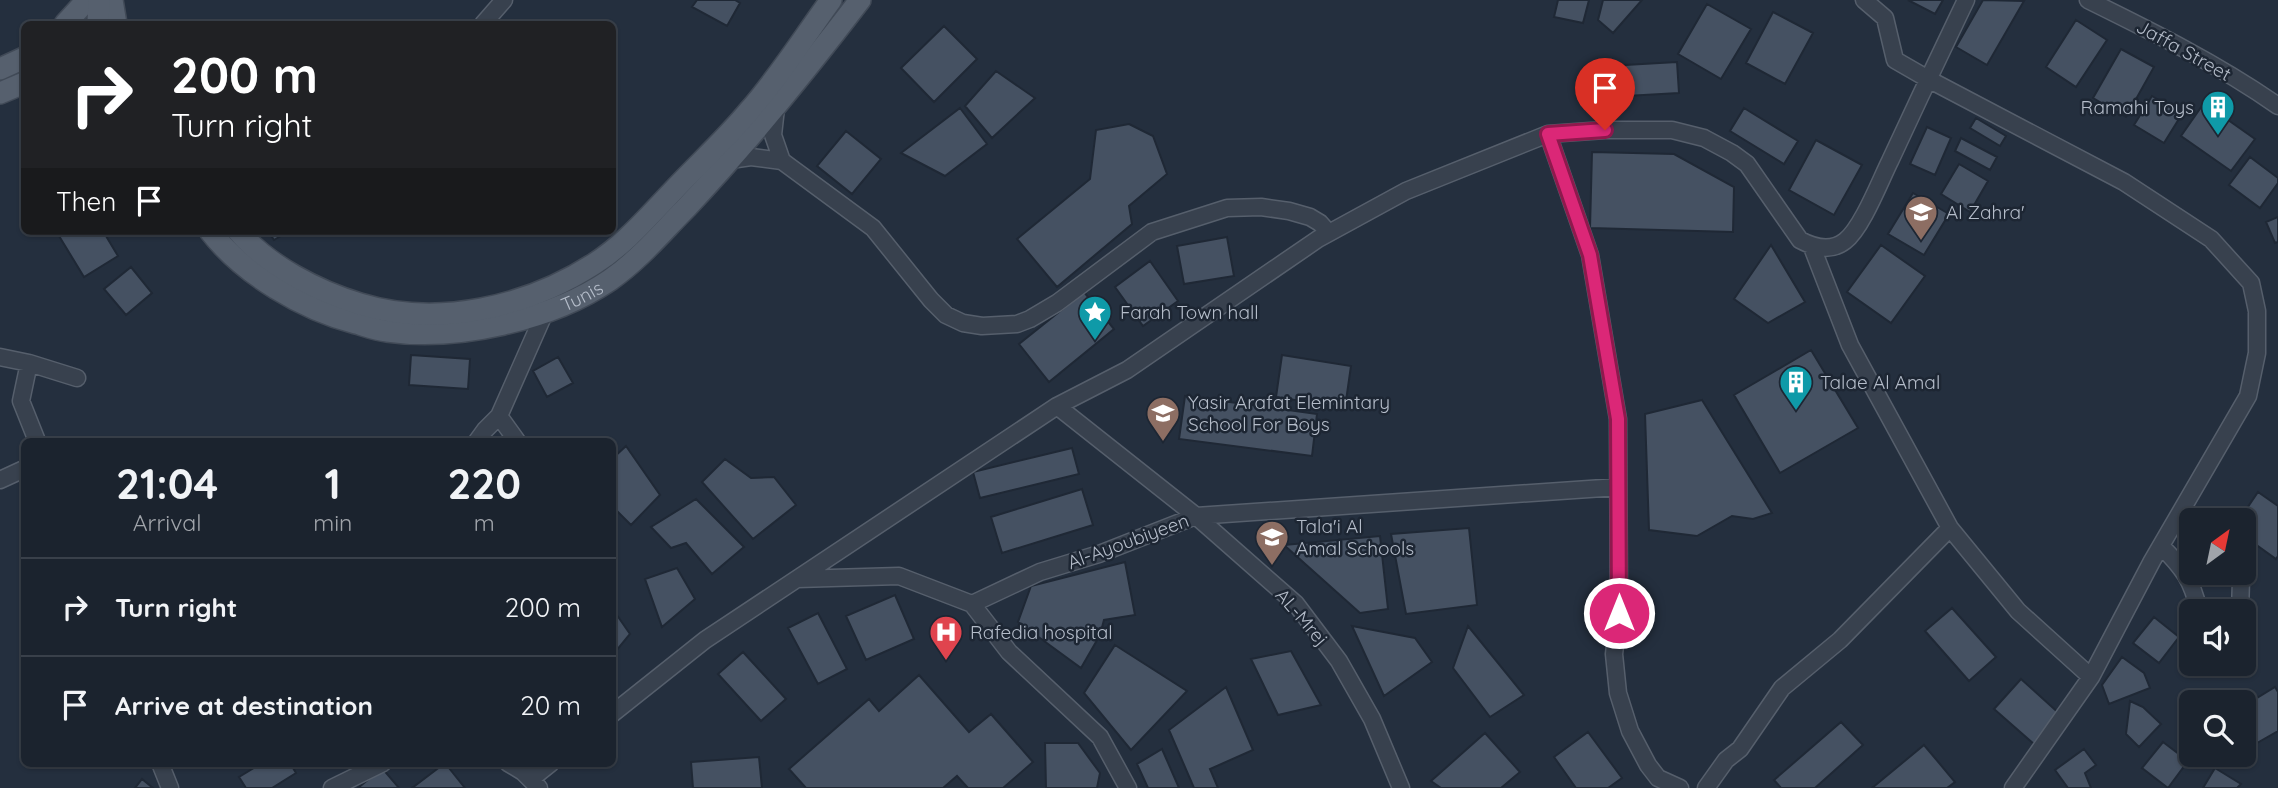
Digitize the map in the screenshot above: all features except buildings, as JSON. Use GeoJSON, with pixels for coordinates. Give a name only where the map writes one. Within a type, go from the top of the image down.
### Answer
{"type":"FeatureCollection","features":[{"type":"Feature","properties":{"kind":"main road"},"geometry":{"type":"LineString","coordinates":[[68,21],[87,0]]}},
{"type":"Feature","properties":{"kind":"main road"},"geometry":{"type":"LineString","coordinates":[[98,21],[99,0]]}},
{"type":"Feature","properties":{"kind":"main road"},"geometry":{"type":"LineString","coordinates":[[112,0],[116,21]]}},
{"type":"Feature","properties":{"kind":"main road"},"geometry":{"type":"LineString","coordinates":[[242,235],[275,262],[309,282],[338,297],[377,309],[414,314],[451,312],[489,309],[528,298],[594,264],[627,239],[750,111],[831,0]]}},
{"type":"Feature","properties":{"kind":"main road","name":"Tunis"},"geometry":{"type":"LineString","coordinates":[[215,235],[241,262],[272,286],[306,306],[386,331],[427,334],[481,328],[545,312],[572,302],[610,279],[644,252],[776,108],[860,0]]}},
{"type":"Feature","properties":{"kind":"main road"},"geometry":{"type":"LineString","coordinates":[[0,69],[21,59]]}},
{"type":"Feature","properties":{"kind":"main road"},"geometry":{"type":"LineString","coordinates":[[0,93],[21,84]]}},
{"type":"Feature","properties":{"kind":"main road"},"geometry":{"type":"LineString","coordinates":[[0,103],[21,100]]}},
{"type":"Feature","properties":{"kind":"street"},"geometry":{"type":"LineString","coordinates":[[486,21],[505,0]]}},
{"type":"Feature","properties":{"kind":"street"},"geometry":{"type":"LineString","coordinates":[[1864,0],[1885,18],[1895,60],[2124,182],[2211,239],[2251,283],[2257,311],[2257,353],[2248,396],[2161,546],[2091,677],[2013,788]]}},
{"type":"Feature","properties":{"kind":"street"},"geometry":{"type":"LineString","coordinates":[[616,711],[705,640],[796,579],[1057,406],[1126,370],[1329,233],[1406,191],[1548,134],[1605,130],[1672,130],[1704,138],[1747,164],[1800,240],[1812,247],[1837,246],[1848,239],[1868,207],[1966,0]]}},
{"type":"Feature","properties":{"kind":"street","name":"Jaffa Street"},"geometry":{"type":"LineString","coordinates":[[2088,0],[2167,38],[2278,106]]}},
{"type":"Feature","properties":{"kind":"street"},"geometry":{"type":"LineString","coordinates":[[776,108],[773,135],[782,161]]}},
{"type":"Feature","properties":{"kind":"street"},"geometry":{"type":"LineString","coordinates":[[1548,134],[1590,255],[1618,419],[1619,613],[1615,634],[1615,674],[1623,712],[1653,783],[1680,788]]}},
{"type":"Feature","properties":{"kind":"street"},"geometry":{"type":"LineString","coordinates":[[730,160],[751,157],[782,161],[873,228],[946,315],[963,323],[982,326],[1017,324],[1030,319],[1057,303],[1152,232],[1227,208],[1261,207],[1289,211],[1310,217],[1329,233]]}},
{"type":"Feature","properties":{"kind":"street"},"geometry":{"type":"LineString","coordinates":[[1812,247],[1850,345],[1950,528],[2018,611],[2091,677]]}},
{"type":"Feature","properties":{"kind":"street"},"geometry":{"type":"LineString","coordinates":[[479,438],[499,416],[545,312]]}},
{"type":"Feature","properties":{"kind":"street"},"geometry":{"type":"LineString","coordinates":[[0,357],[77,378]]}},
{"type":"Feature","properties":{"kind":"street"},"geometry":{"type":"LineString","coordinates":[[29,363],[21,401],[36,438]]}},
{"type":"Feature","properties":{"kind":"street","name":"AL-Mrej"},"geometry":{"type":"LineString","coordinates":[[1057,406],[1196,516],[1296,604],[1332,651],[1372,719],[1401,788]]}},
{"type":"Feature","properties":{"kind":"street"},"geometry":{"type":"LineString","coordinates":[[499,416],[515,438]]}},
{"type":"Feature","properties":{"kind":"street"},"geometry":{"type":"LineString","coordinates":[[0,480],[21,470]]}},
{"type":"Feature","properties":{"kind":"street","name":"Al-Ayoubiyeen"},"geometry":{"type":"LineString","coordinates":[[972,604],[1041,572],[1099,554],[1196,516],[1618,487]]}},
{"type":"Feature","properties":{"kind":"street"},"geometry":{"type":"LineString","coordinates":[[1706,788],[1726,760],[1740,749],[1782,688],[1840,640],[1950,528]]}},
{"type":"Feature","properties":{"kind":"street"},"geometry":{"type":"LineString","coordinates":[[2161,546],[2184,569],[2196,599]]}},
{"type":"Feature","properties":{"kind":"street"},"geometry":{"type":"LineString","coordinates":[[796,579],[899,576],[972,604],[1009,652],[1100,737],[1128,788]]}},
{"type":"Feature","properties":{"kind":"street"},"geometry":{"type":"LineString","coordinates":[[162,767],[170,788]]}},
{"type":"Feature","properties":{"kind":"street"},"geometry":{"type":"LineString","coordinates":[[332,788],[375,767]]}},
{"type":"Feature","properties":{"kind":"street"},"geometry":{"type":"LineString","coordinates":[[513,767],[535,784],[548,767]]}},
{"type":"Feature","properties":{"kind":"place","name":"Ramahi Toys"},"geometry":{"type":"Point","coordinates":[2218,137]}},
{"type":"Feature","properties":{"kind":"place","name":"Al Zahra'"},"geometry":{"type":"Point","coordinates":[1921,242]}},
{"type":"Feature","properties":{"kind":"place","name":"Farah Town hall"},"geometry":{"type":"Point","coordinates":[1095,342]}},
{"type":"Feature","properties":{"kind":"place","name":"Talae Al Amal"},"geometry":{"type":"Point","coordinates":[1796,412]}},
{"type":"Feature","properties":{"kind":"place","name":"Yasir Arafat Elemintary School For Boys"},"geometry":{"type":"Point","coordinates":[1163,443]}},
{"type":"Feature","properties":{"kind":"place","name":"Tala'i Al Amal Schools"},"geometry":{"type":"Point","coordinates":[1272,567]}},
{"type":"Feature","properties":{"kind":"place","name":"Rafedia hospital"},"geometry":{"type":"Point","coordinates":[946,662]}},
{"type":"Feature","properties":{"kind":"route"},"geometry":{"type":"LineString","coordinates":[[1605,130],[1548,134],[1590,255],[1618,419],[1619,613]]}}]}
